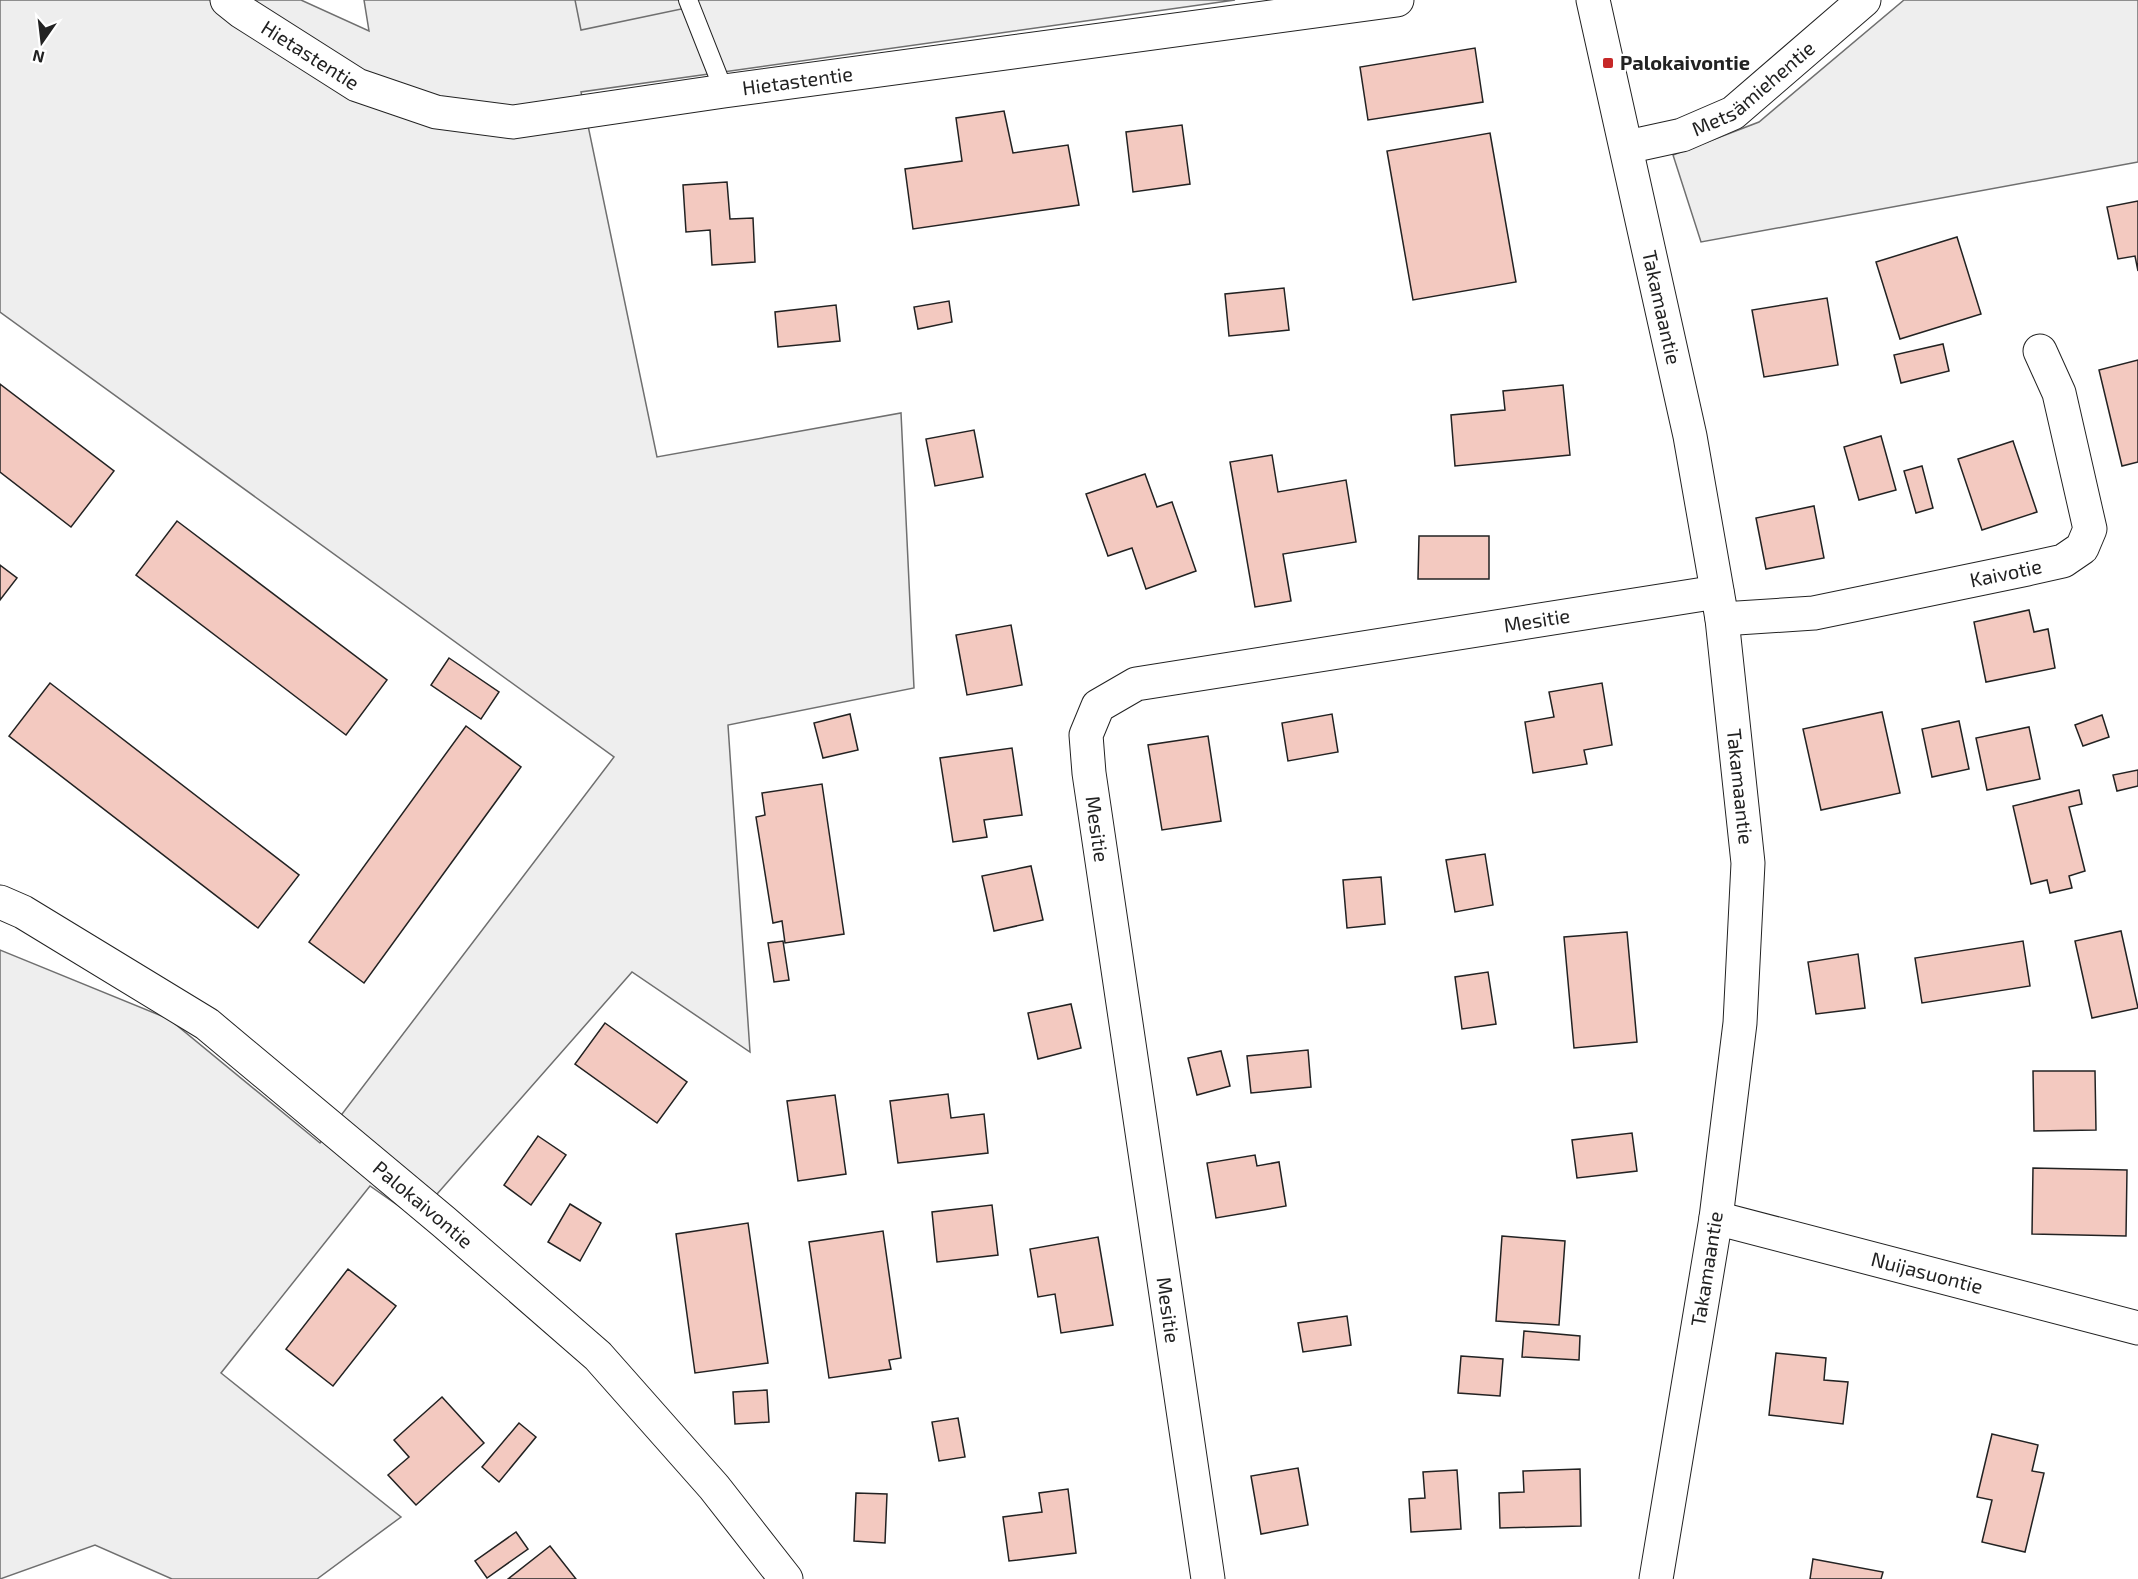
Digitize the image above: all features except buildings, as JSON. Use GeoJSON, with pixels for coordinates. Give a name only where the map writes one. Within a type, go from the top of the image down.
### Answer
{"type":"FeatureCollection","features":[{"type":"Feature","properties":{"kind":"street","name":"Hietastentie"},"geometry":{"type":"LineString","coordinates":[[227,0],[357,86],[436,112],[513,122],[724,91],[1397,0]]}},
{"type":"Feature","properties":{"kind":"street","name":"Takamaantie"},"geometry":{"type":"LineString","coordinates":[[1593,0],[1690,436],[1719,605],[1748,863],[1740,1023],[1716,1218],[1656,1579]]}},
{"type":"Feature","properties":{"kind":"street","name":"Metsämiehentie"},"geometry":{"type":"LineString","coordinates":[[1627,147],[1682,135],[1732,113],[1864,0]]}},
{"type":"Feature","properties":{"kind":"street","name":"Kaivotie"},"geometry":{"type":"LineString","coordinates":[[1719,605],[1814,613],[2062,561],[2082,548],[2090,529],[2059,393],[2040,351]]}},
{"type":"Feature","properties":{"kind":"street","name":"Mesitie"},"geometry":{"type":"LineString","coordinates":[[1208,1579],[1089,773],[1086,735],[1098,706],[1136,684],[1719,605]]}},
{"type":"Feature","properties":{"kind":"street","name":"Palokaivontie"},"geometry":{"type":"LineString","coordinates":[[0,902],[23,912],[207,1024],[444,1222],[598,1356],[714,1487],[786,1579]]}},
{"type":"Feature","properties":{"kind":"street","name":"Nuijasuontie"},"geometry":{"type":"LineString","coordinates":[[1716,1218],[2138,1328]]}},
{"type":"Feature","properties":{"kind":"lane"},"geometry":{"type":"LineString","coordinates":[[688,0],[724,91]]}},
{"type":"Feature","properties":{"kind":"shaded area"},"geometry":{"type":"Polygon","coordinates":[[[0,0],[301,0],[369,31],[364,0],[1235,0],[581,92],[657,457],[901,413],[914,688],[728,725],[750,1052],[632,972],[416,1218],[370,1186],[221,1373],[401,1517],[317,1579],[172,1579],[95,1545],[0,1579],[0,950],[169,1019],[320,1143],[614,757],[0,312],[0,0]]]}},
{"type":"Feature","properties":{"kind":"shaded area"},"geometry":{"type":"Polygon","coordinates":[[[575,0],[688,0],[691,7],[581,30],[575,0]]]}},
{"type":"Feature","properties":{"kind":"shaded area"},"geometry":{"type":"Polygon","coordinates":[[[1904,0],[2138,0],[2138,162],[1701,242],[1673,155],[1759,122],[1904,0]]]}},
{"type":"Feature","properties":{"kind":"place","name":"Palokaivontie"},"geometry":{"type":"Point","coordinates":[1608,63]}}]}
